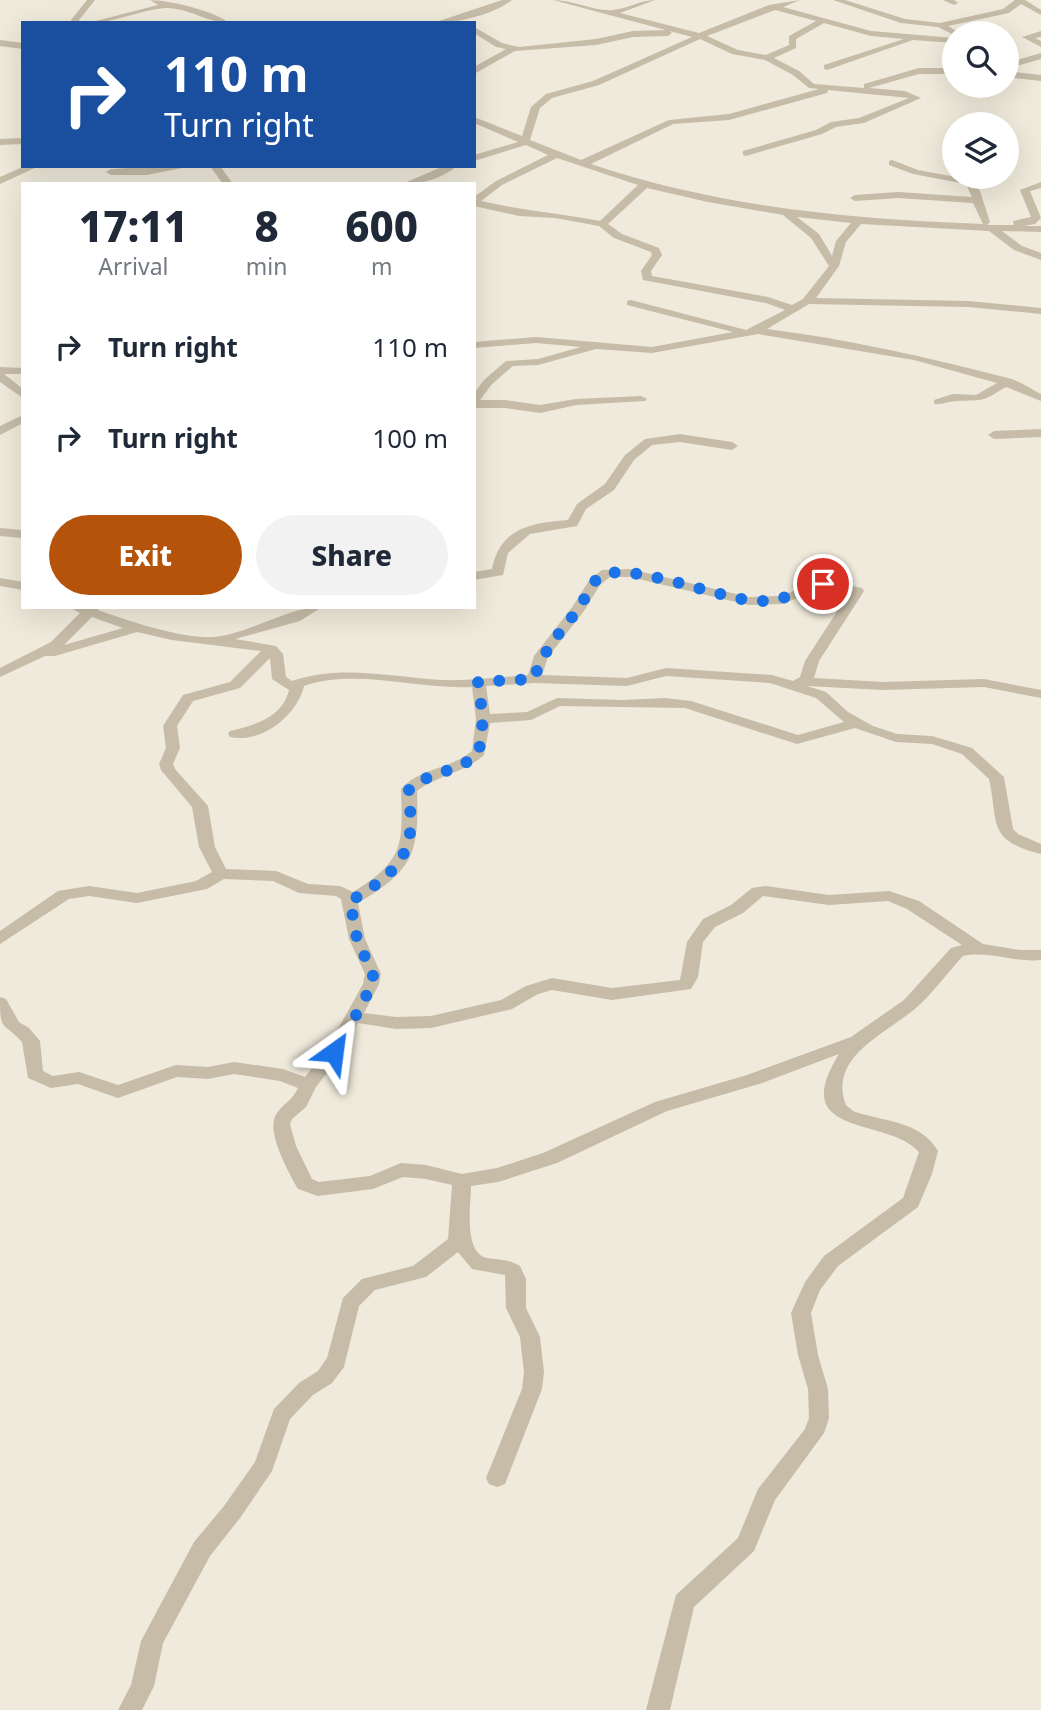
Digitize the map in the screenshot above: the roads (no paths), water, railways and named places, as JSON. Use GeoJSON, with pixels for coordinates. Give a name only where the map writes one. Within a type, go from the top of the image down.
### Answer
{"type":"FeatureCollection","features":[{"type":"Feature","properties":{"kind":"street"},"geometry":{"type":"LineString","coordinates":[[75,21],[91,0]]}},
{"type":"Feature","properties":{"kind":"street"},"geometry":{"type":"LineString","coordinates":[[154,0],[163,6]]}},
{"type":"Feature","properties":{"kind":"street"},"geometry":{"type":"LineString","coordinates":[[457,21],[508,0]]}},
{"type":"Feature","properties":{"kind":"street"},"geometry":{"type":"LineString","coordinates":[[557,0],[694,34],[735,52],[767,58],[796,73],[812,86],[905,94],[916,98],[861,121],[834,124],[819,132],[747,153]]}},
{"type":"Feature","properties":{"kind":"street"},"geometry":{"type":"LineString","coordinates":[[612,13],[651,0]]}},
{"type":"Feature","properties":{"kind":"street"},"geometry":{"type":"LineString","coordinates":[[526,142],[536,107],[544,99],[570,88],[596,83],[630,66],[653,59],[694,34],[796,0]]}},
{"type":"Feature","properties":{"kind":"street"},"geometry":{"type":"LineString","coordinates":[[837,0],[857,4],[904,21],[940,25],[1006,11],[1019,1],[1041,13]]}},
{"type":"Feature","properties":{"kind":"street"},"geometry":{"type":"LineString","coordinates":[[767,58],[793,46],[792,38],[820,20],[857,4]]}},
{"type":"Feature","properties":{"kind":"street"},"geometry":{"type":"LineString","coordinates":[[100,21],[163,6],[200,11],[221,21]]}},
{"type":"Feature","properties":{"kind":"street"},"geometry":{"type":"LineString","coordinates":[[772,7],[871,33],[942,38]]}},
{"type":"Feature","properties":{"kind":"street"},"geometry":{"type":"LineString","coordinates":[[476,30],[510,49]]}},
{"type":"Feature","properties":{"kind":"street"},"geometry":{"type":"LineString","coordinates":[[480,45],[510,49],[588,43],[640,33],[694,34]]}},
{"type":"Feature","properties":{"kind":"street"},"geometry":{"type":"LineString","coordinates":[[1041,34],[1026,37],[1041,44]]}},
{"type":"Feature","properties":{"kind":"street"},"geometry":{"type":"LineString","coordinates":[[827,67],[918,37]]}},
{"type":"Feature","properties":{"kind":"street"},"geometry":{"type":"LineString","coordinates":[[0,43],[21,46]]}},
{"type":"Feature","properties":{"kind":"street"},"geometry":{"type":"LineString","coordinates":[[476,70],[510,49]]}},
{"type":"Feature","properties":{"kind":"street"},"geometry":{"type":"LineString","coordinates":[[1019,62],[1041,56]]}},
{"type":"Feature","properties":{"kind":"street"},"geometry":{"type":"LineString","coordinates":[[581,164],[612,152],[629,140],[667,123],[728,118],[797,96],[880,83],[919,71],[942,71]]}},
{"type":"Feature","properties":{"kind":"street"},"geometry":{"type":"LineString","coordinates":[[1019,77],[1041,78]]}},
{"type":"Feature","properties":{"kind":"street"},"geometry":{"type":"LineString","coordinates":[[476,121],[581,164],[687,196],[783,213],[859,220],[1041,229]]}},
{"type":"Feature","properties":{"kind":"street"},"geometry":{"type":"LineString","coordinates":[[0,142],[21,141]]}},
{"type":"Feature","properties":{"kind":"street"},"geometry":{"type":"LineString","coordinates":[[476,157],[526,142]]}},
{"type":"Feature","properties":{"kind":"street"},"geometry":{"type":"LineString","coordinates":[[476,201],[492,187],[556,155]]}},
{"type":"Feature","properties":{"kind":"street"},"geometry":{"type":"LineString","coordinates":[[892,163],[916,172],[969,182],[976,192],[979,210],[989,228],[1018,248],[1041,257]]}},
{"type":"Feature","properties":{"kind":"street"},"geometry":{"type":"LineString","coordinates":[[0,181],[29,168]]}},
{"type":"Feature","properties":{"kind":"street"},"geometry":{"type":"LineString","coordinates":[[110,169],[147,172],[174,168]]}},
{"type":"Feature","properties":{"kind":"street"},"geometry":{"type":"LineString","coordinates":[[414,182],[448,168]]}},
{"type":"Feature","properties":{"kind":"street"},"geometry":{"type":"LineString","coordinates":[[602,224],[644,185]]}},
{"type":"Feature","properties":{"kind":"street"},"geometry":{"type":"LineString","coordinates":[[989,228],[1034,220],[1036,216],[1025,190],[1041,185]]}},
{"type":"Feature","properties":{"kind":"street"},"geometry":{"type":"LineString","coordinates":[[855,198],[898,195],[977,200]]}},
{"type":"Feature","properties":{"kind":"street"},"geometry":{"type":"LineString","coordinates":[[476,203],[519,213],[555,215],[602,224],[618,236],[655,250],[657,255],[646,271],[650,280],[768,300],[793,309]]}},
{"type":"Feature","properties":{"kind":"street"},"geometry":{"type":"LineString","coordinates":[[783,213],[811,232],[834,264]]}},
{"type":"Feature","properties":{"kind":"street"},"geometry":{"type":"LineString","coordinates":[[476,345],[536,340],[652,350],[753,332],[807,301],[826,279],[841,241],[859,220]]}},
{"type":"Feature","properties":{"kind":"street"},"geometry":{"type":"LineString","coordinates":[[989,228],[1041,240]]}},
{"type":"Feature","properties":{"kind":"street"},"geometry":{"type":"LineString","coordinates":[[807,301],[968,304],[1041,311]]}},
{"type":"Feature","properties":{"kind":"street"},"geometry":{"type":"LineString","coordinates":[[631,303],[753,332],[937,360],[1008,381],[1041,398]]}},
{"type":"Feature","properties":{"kind":"street"},"geometry":{"type":"LineString","coordinates":[[476,399],[488,382],[510,363],[538,362],[596,346]]}},
{"type":"Feature","properties":{"kind":"street"},"geometry":{"type":"LineString","coordinates":[[0,370],[21,371]]}},
{"type":"Feature","properties":{"kind":"street"},"geometry":{"type":"LineString","coordinates":[[0,376],[21,393]]}},
{"type":"Feature","properties":{"kind":"street"},"geometry":{"type":"LineString","coordinates":[[938,402],[953,397],[978,399],[1008,381]]}},
{"type":"Feature","properties":{"kind":"street"},"geometry":{"type":"LineString","coordinates":[[476,402],[540,409],[576,402],[641,399]]}},
{"type":"Feature","properties":{"kind":"street"},"geometry":{"type":"LineString","coordinates":[[0,431],[21,419]]}},
{"type":"Feature","properties":{"kind":"street"},"geometry":{"type":"LineString","coordinates":[[994,435],[1041,433]]}},
{"type":"Feature","properties":{"kind":"street"},"geometry":{"type":"LineString","coordinates":[[476,576],[498,572],[502,552],[528,529],[572,523],[583,505],[610,487],[629,458],[649,442],[696,438],[732,446]]}},
{"type":"Feature","properties":{"kind":"street"},"geometry":{"type":"LineString","coordinates":[[0,532],[21,534]]}},
{"type":"Feature","properties":{"kind":"street"},"geometry":{"type":"LineString","coordinates":[[534,679],[541,656],[579,608],[595,582],[600,577],[616,572],[652,577],[749,601],[782,600],[823,584],[857,592],[812,661],[806,681]]}},
{"type":"Feature","properties":{"kind":"street"},"geometry":{"type":"LineString","coordinates":[[0,582],[21,586]]}},
{"type":"Feature","properties":{"kind":"street"},"geometry":{"type":"LineString","coordinates":[[40,655],[57,645],[85,609]]}},
{"type":"Feature","properties":{"kind":"street"},"geometry":{"type":"LineString","coordinates":[[89,609],[137,628],[172,636],[271,649],[279,660],[279,679],[286,685],[330,676],[382,677],[430,684],[534,679],[627,682],[666,672],[883,686],[984,683],[1041,694]]}},
{"type":"Feature","properties":{"kind":"street"},"geometry":{"type":"LineString","coordinates":[[215,641],[295,618],[311,609]]}},
{"type":"Feature","properties":{"kind":"street"},"geometry":{"type":"LineString","coordinates":[[0,673],[40,655],[137,628]]}},
{"type":"Feature","properties":{"kind":"street"},"geometry":{"type":"LineString","coordinates":[[221,874],[207,847],[200,806],[168,770],[166,762],[173,748],[170,726],[191,695],[235,685],[271,649]]}},
{"type":"Feature","properties":{"kind":"street"},"geometry":{"type":"LineString","coordinates":[[0,660],[22,662]]}},
{"type":"Feature","properties":{"kind":"street"},"geometry":{"type":"LineString","coordinates":[[782,681],[821,695],[855,723],[885,735],[945,743],[967,751],[996,777],[1003,822],[1010,836],[1014,841],[1041,849]]}},
{"type":"Feature","properties":{"kind":"street"},"geometry":{"type":"LineString","coordinates":[[350,901],[388,877],[407,846],[410,834],[409,789],[473,759],[479,752],[483,719],[478,682]]}},
{"type":"Feature","properties":{"kind":"street"},"geometry":{"type":"LineString","coordinates":[[235,734],[253,731],[274,721],[292,705],[298,684]]}},
{"type":"Feature","properties":{"kind":"street"},"geometry":{"type":"LineString","coordinates":[[483,719],[531,716],[557,702],[579,701],[686,704],[730,716],[797,740],[855,723]]}},
{"type":"Feature","properties":{"kind":"street"},"geometry":{"type":"LineString","coordinates":[[0,939],[53,901],[77,891],[137,898],[201,886],[221,874],[276,876],[305,889],[344,893],[350,901],[357,939],[373,975],[372,985],[334,1052],[308,1085],[303,1100],[284,1116],[281,1124],[305,1184],[318,1189],[337,1189],[373,1182],[401,1170],[412,1169],[462,1181],[498,1175],[550,1158],[662,1106],[752,1080],[857,1041],[910,1004],[950,957],[967,948],[1012,955],[1041,956]]}},
{"type":"Feature","properties":{"kind":"street"},"geometry":{"type":"LineString","coordinates":[[355,1017],[413,1024],[431,1022],[506,1005],[532,990],[552,984],[611,993],[685,985],[690,977],[695,942],[709,923],[737,909],[758,892],[766,891],[829,900],[889,896],[913,905],[979,949]]}},
{"type":"Feature","properties":{"kind":"street"},"geometry":{"type":"LineString","coordinates":[[0,923],[21,924]]}},
{"type":"Feature","properties":{"kind":"street"},"geometry":{"type":"LineString","coordinates":[[0,1003],[12,1026],[23,1032],[31,1041],[34,1051],[32,1071],[49,1082],[79,1079],[118,1092],[176,1071],[203,1073],[233,1068],[283,1075],[308,1085]]}},
{"type":"Feature","properties":{"kind":"street"},"geometry":{"type":"LineString","coordinates":[[658,1710],[684,1602],[746,1544],[766,1495],[814,1433],[819,1418],[818,1389],[808,1355],[801,1313],[812,1287],[831,1261],[911,1202],[923,1174],[929,1151],[923,1142],[899,1127],[849,1118],[841,1114],[835,1104],[834,1081],[842,1061],[857,1041]]}},
{"type":"Feature","properties":{"kind":"street"},"geometry":{"type":"LineString","coordinates":[[462,1181],[460,1236],[474,1261],[503,1265],[513,1271],[516,1279],[517,1312],[530,1337],[534,1356],[531,1390],[497,1478]]}},
{"type":"Feature","properties":{"kind":"street"},"geometry":{"type":"LineString","coordinates":[[130,1710],[142,1686],[152,1641],[202,1549],[232,1512],[264,1465],[281,1416],[299,1395],[325,1377],[337,1361],[350,1303],[369,1284],[426,1268],[447,1252],[460,1236]]}}]}
